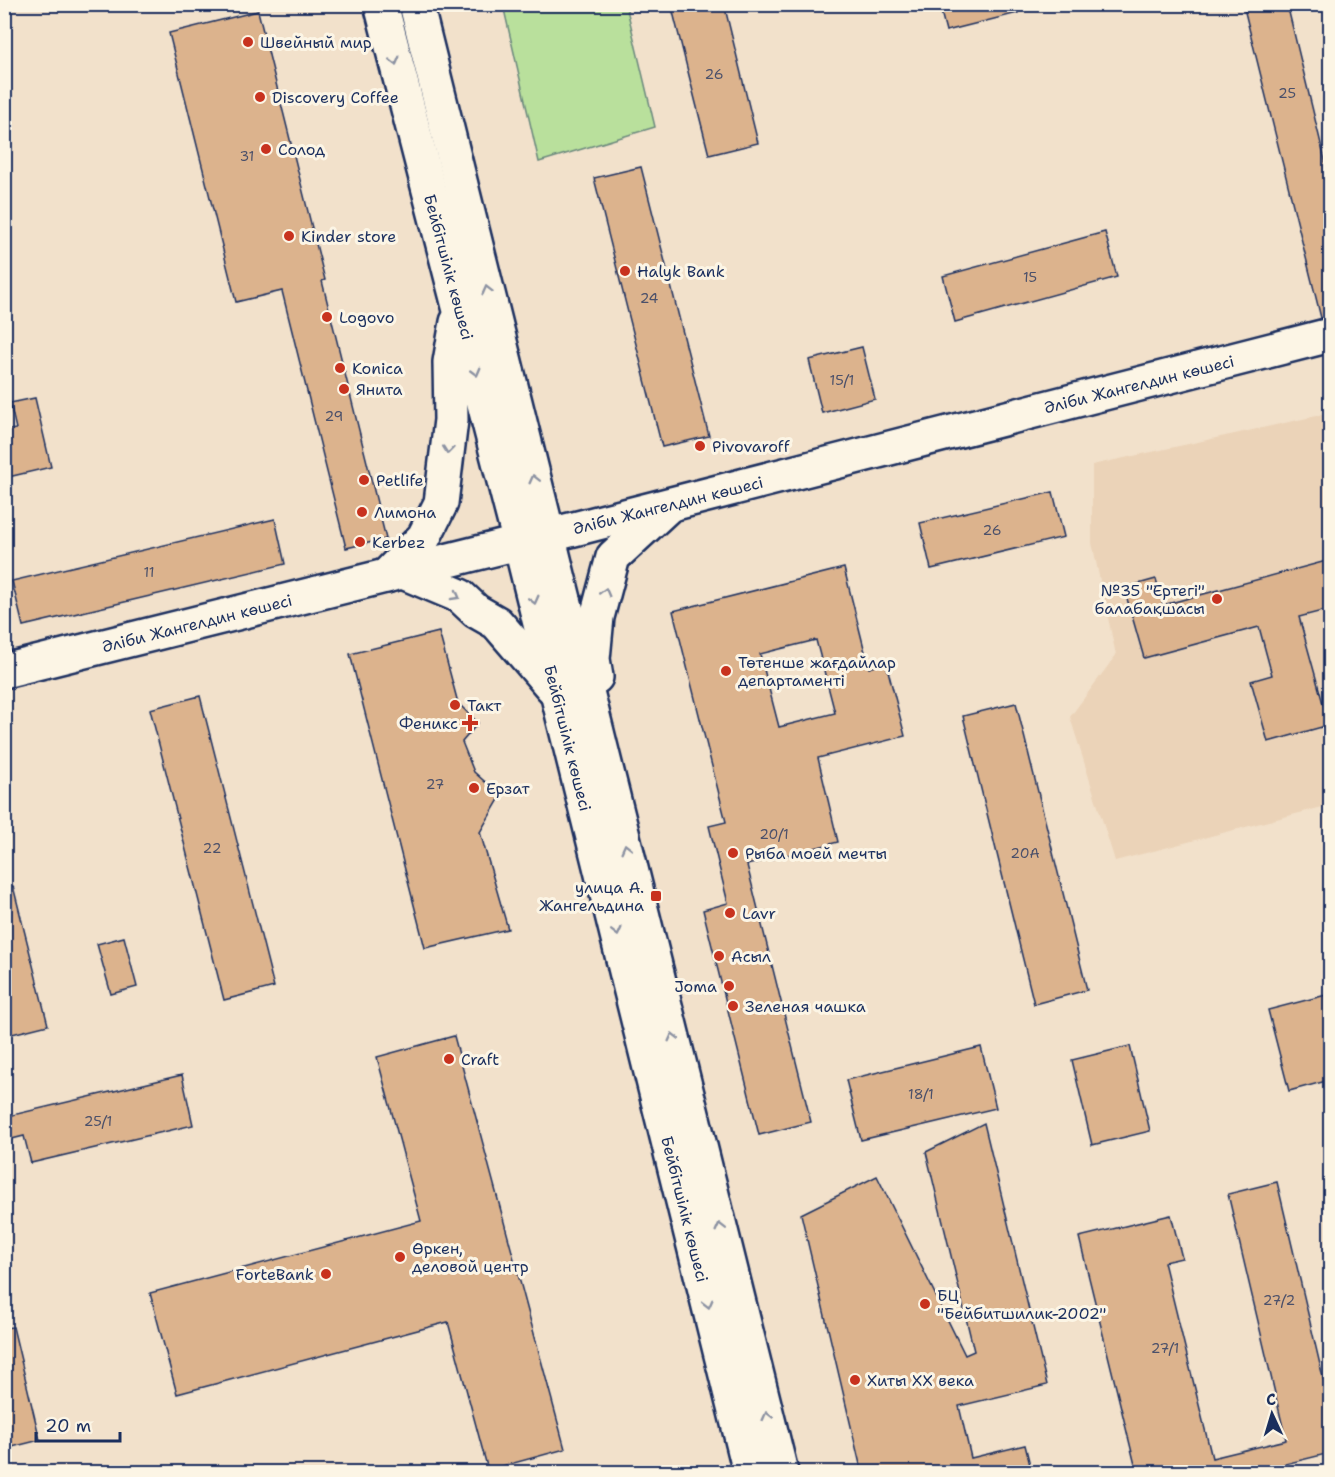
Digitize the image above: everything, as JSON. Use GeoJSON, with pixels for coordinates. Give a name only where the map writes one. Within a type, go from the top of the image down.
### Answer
{"type":"FeatureCollection","features":[{"type":"Feature","properties":{"kind":"main road","name":"Бейбітшілік көшесі"},"geometry":{"type":"LineString","coordinates":[[381,4],[459,309],[602,753],[781,1473]]}},
{"type":"Feature","properties":{"kind":"main road","name":"Бейбітшілік көшесі"},"geometry":{"type":"LineString","coordinates":[[416,4],[534,539],[557,693],[750,1473]]}},
{"type":"Feature","properties":{"kind":"main road"},"geometry":{"type":"LineString","coordinates":[[459,309],[450,362],[451,420],[441,502],[424,537],[394,574],[460,596],[476,611],[498,623],[557,693]]}},
{"type":"Feature","properties":{"kind":"main road","name":"Әліби Жангелдин көшесі"},"geometry":{"type":"LineString","coordinates":[[4,671],[534,539],[1330,335]]}},
{"type":"Feature","properties":{"kind":"main road"},"geometry":{"type":"LineString","coordinates":[[602,753],[602,712],[593,659],[597,617],[613,557],[671,504]]}},
{"type":"Feature","properties":{"kind":"shaded area","name":"№35 \"Ертегі\" балабақшасы"},"geometry":{"type":"Polygon","coordinates":[[[1330,413],[1330,805],[1115,861],[1070,717],[1116,655],[1092,543],[1092,465],[1330,413]]]}},
{"type":"Feature","properties":{"kind":"green space"},"geometry":{"type":"Polygon","coordinates":[[[503,5],[626,5],[655,127],[539,162],[503,5]]]}},
{"type":"Feature","properties":{"kind":"building"},"geometry":{"type":"Polygon","coordinates":[[[671,4],[724,4],[758,143],[709,155],[671,4]]]}},
{"type":"Feature","properties":{"kind":"building"},"geometry":{"type":"Polygon","coordinates":[[[939,4],[1017,4],[1018,13],[946,31],[939,4]]]}},
{"type":"Feature","properties":{"kind":"building"},"geometry":{"type":"Polygon","coordinates":[[[1243,4],[1287,4],[1330,181],[1330,317],[1321,318],[1243,4]]]}},
{"type":"Feature","properties":{"kind":"building"},"geometry":{"type":"Polygon","coordinates":[[[258,11],[386,539],[346,548],[282,291],[236,302],[169,33],[258,11]]]}},
{"type":"Feature","properties":{"kind":"building"},"geometry":{"type":"Polygon","coordinates":[[[641,167],[709,436],[662,447],[594,178],[641,167]]]}},
{"type":"Feature","properties":{"kind":"building"},"geometry":{"type":"Polygon","coordinates":[[[1105,232],[1117,277],[955,322],[943,276],[1105,232]]]}},
{"type":"Feature","properties":{"kind":"building"},"geometry":{"type":"Polygon","coordinates":[[[862,347],[875,399],[822,413],[809,360],[862,347]]]}},
{"type":"Feature","properties":{"kind":"building"},"geometry":{"type":"Polygon","coordinates":[[[35,398],[51,467],[4,478],[4,431],[16,429],[10,403],[35,398]]]}},
{"type":"Feature","properties":{"kind":"building"},"geometry":{"type":"Polygon","coordinates":[[[1053,492],[1064,537],[931,569],[920,523],[1053,492]]]}},
{"type":"Feature","properties":{"kind":"building"},"geometry":{"type":"Polygon","coordinates":[[[275,519],[285,564],[23,626],[12,581],[275,519]]]}},
{"type":"Feature","properties":{"kind":"building"},"geometry":{"type":"Polygon","coordinates":[[[1330,560],[1330,609],[1299,617],[1329,725],[1268,742],[1251,681],[1272,675],[1259,627],[1144,658],[1124,588],[1156,579],[1163,605],[1330,560]]]}},
{"type":"Feature","properties":{"kind":"building"},"geometry":{"type":"Polygon","coordinates":[[[844,568],[869,668],[886,663],[905,736],[818,758],[838,842],[747,865],[811,1122],[759,1135],[703,910],[728,903],[709,826],[726,822],[673,611],[844,568]],[[816,640],[760,654],[779,727],[835,713],[816,640]]]}},
{"type":"Feature","properties":{"kind":"building"},"geometry":{"type":"Polygon","coordinates":[[[439,632],[458,703],[478,723],[462,742],[474,772],[501,796],[480,832],[508,929],[425,948],[350,654],[439,632]]]}},
{"type":"Feature","properties":{"kind":"building"},"geometry":{"type":"Polygon","coordinates":[[[200,696],[274,987],[224,1000],[150,709],[200,696]]]}},
{"type":"Feature","properties":{"kind":"building"},"geometry":{"type":"Polygon","coordinates":[[[1016,703],[1087,990],[1034,1004],[963,716],[1016,703]]]}},
{"type":"Feature","properties":{"kind":"building"},"geometry":{"type":"Polygon","coordinates":[[[13,886],[48,1025],[4,1036],[4,887],[13,886]]]}},
{"type":"Feature","properties":{"kind":"building"},"geometry":{"type":"Polygon","coordinates":[[[124,937],[137,987],[111,994],[97,944],[124,937]]]}},
{"type":"Feature","properties":{"kind":"building"},"geometry":{"type":"Polygon","coordinates":[[[1330,994],[1330,1080],[1289,1091],[1268,1010],[1330,994]]]}},
{"type":"Feature","properties":{"kind":"building","name":"Өркен, деловой центр"},"geometry":{"type":"Polygon","coordinates":[[[454,1036],[565,1449],[488,1470],[448,1322],[177,1394],[150,1293],[421,1221],[377,1057],[454,1036]]]}},
{"type":"Feature","properties":{"kind":"building"},"geometry":{"type":"Polygon","coordinates":[[[1130,1046],[1150,1131],[1092,1145],[1072,1060],[1130,1046]]]}},
{"type":"Feature","properties":{"kind":"building"},"geometry":{"type":"Polygon","coordinates":[[[981,1047],[996,1108],[861,1140],[846,1080],[981,1047]]]}},
{"type":"Feature","properties":{"kind":"building"},"geometry":{"type":"Polygon","coordinates":[[[182,1075],[193,1125],[31,1163],[24,1136],[4,1141],[4,1117],[182,1075]]]}},
{"type":"Feature","properties":{"kind":"building","name":"БЦ \"Бейбитшилик-2002\""},"geometry":{"type":"Polygon","coordinates":[[[984,1123],[1047,1385],[959,1406],[971,1458],[1025,1445],[1032,1473],[862,1473],[801,1214],[877,1176],[965,1355],[974,1351],[926,1152],[984,1123]]]}},
{"type":"Feature","properties":{"kind":"building"},"geometry":{"type":"Polygon","coordinates":[[[1277,1182],[1330,1407],[1330,1453],[1249,1473],[1137,1473],[1079,1237],[1171,1215],[1182,1258],[1164,1262],[1212,1458],[1286,1440],[1228,1194],[1277,1182]]]}},
{"type":"Feature","properties":{"kind":"building"},"geometry":{"type":"Polygon","coordinates":[[[13,1327],[40,1440],[4,1449],[4,1328],[13,1327]]]}},
{"type":"Feature","properties":{"kind":"place","name":"Швейный мир"},"geometry":{"type":"Point","coordinates":[248,42]}},
{"type":"Feature","properties":{"kind":"place","name":"Discovery Coffee"},"geometry":{"type":"Point","coordinates":[260,97]}},
{"type":"Feature","properties":{"kind":"place","name":"Солод"},"geometry":{"type":"Point","coordinates":[266,149]}},
{"type":"Feature","properties":{"kind":"place","name":"Kinder store"},"geometry":{"type":"Point","coordinates":[289,236]}},
{"type":"Feature","properties":{"kind":"place","name":"Halyk Bank"},"geometry":{"type":"Point","coordinates":[625,271]}},
{"type":"Feature","properties":{"kind":"place","name":"Logovo"},"geometry":{"type":"Point","coordinates":[327,317]}},
{"type":"Feature","properties":{"kind":"place","name":"Konica"},"geometry":{"type":"Point","coordinates":[340,368]}},
{"type":"Feature","properties":{"kind":"place","name":"Янита"},"geometry":{"type":"Point","coordinates":[344,389]}},
{"type":"Feature","properties":{"kind":"place","name":"Pivovaroff"},"geometry":{"type":"Point","coordinates":[700,446]}},
{"type":"Feature","properties":{"kind":"place","name":"Petlife"},"geometry":{"type":"Point","coordinates":[364,480]}},
{"type":"Feature","properties":{"kind":"place","name":"Лимона"},"geometry":{"type":"Point","coordinates":[362,512]}},
{"type":"Feature","properties":{"kind":"place","name":"Kerbez"},"geometry":{"type":"Point","coordinates":[360,542]}},
{"type":"Feature","properties":{"kind":"place","name":"№35 \"Ертегі\" балабақшасы"},"geometry":{"type":"Point","coordinates":[1217,599]}},
{"type":"Feature","properties":{"kind":"place","name":"Төтенше жағдайлар департаменті"},"geometry":{"type":"Point","coordinates":[726,671]}},
{"type":"Feature","properties":{"kind":"place","name":"Такт"},"geometry":{"type":"Point","coordinates":[455,705]}},
{"type":"Feature","properties":{"kind":"place","name":"Феникс"},"geometry":{"type":"Point","coordinates":[470,723]}},
{"type":"Feature","properties":{"kind":"place","name":"Ерзат"},"geometry":{"type":"Point","coordinates":[474,788]}},
{"type":"Feature","properties":{"kind":"place","name":"Рыба моей мечты"},"geometry":{"type":"Point","coordinates":[733,853]}},
{"type":"Feature","properties":{"kind":"place","name":"улица А. Жангельдина"},"geometry":{"type":"Point","coordinates":[656,896]}},
{"type":"Feature","properties":{"kind":"place","name":"Lavr"},"geometry":{"type":"Point","coordinates":[730,913]}},
{"type":"Feature","properties":{"kind":"place","name":"Асыл"},"geometry":{"type":"Point","coordinates":[719,956]}},
{"type":"Feature","properties":{"kind":"place","name":"Joma"},"geometry":{"type":"Point","coordinates":[729,986]}},
{"type":"Feature","properties":{"kind":"place","name":"Зеленая чашка"},"geometry":{"type":"Point","coordinates":[733,1006]}},
{"type":"Feature","properties":{"kind":"place","name":"Craft"},"geometry":{"type":"Point","coordinates":[449,1059]}},
{"type":"Feature","properties":{"kind":"place","name":"Өркен, деловой центр"},"geometry":{"type":"Point","coordinates":[400,1257]}},
{"type":"Feature","properties":{"kind":"place","name":"ForteBank"},"geometry":{"type":"Point","coordinates":[326,1274]}},
{"type":"Feature","properties":{"kind":"place","name":"БЦ \"Бейбитшилик-2002\""},"geometry":{"type":"Point","coordinates":[925,1304]}},
{"type":"Feature","properties":{"kind":"place","name":"Хиты ХХ века"},"geometry":{"type":"Point","coordinates":[855,1380]}}]}
